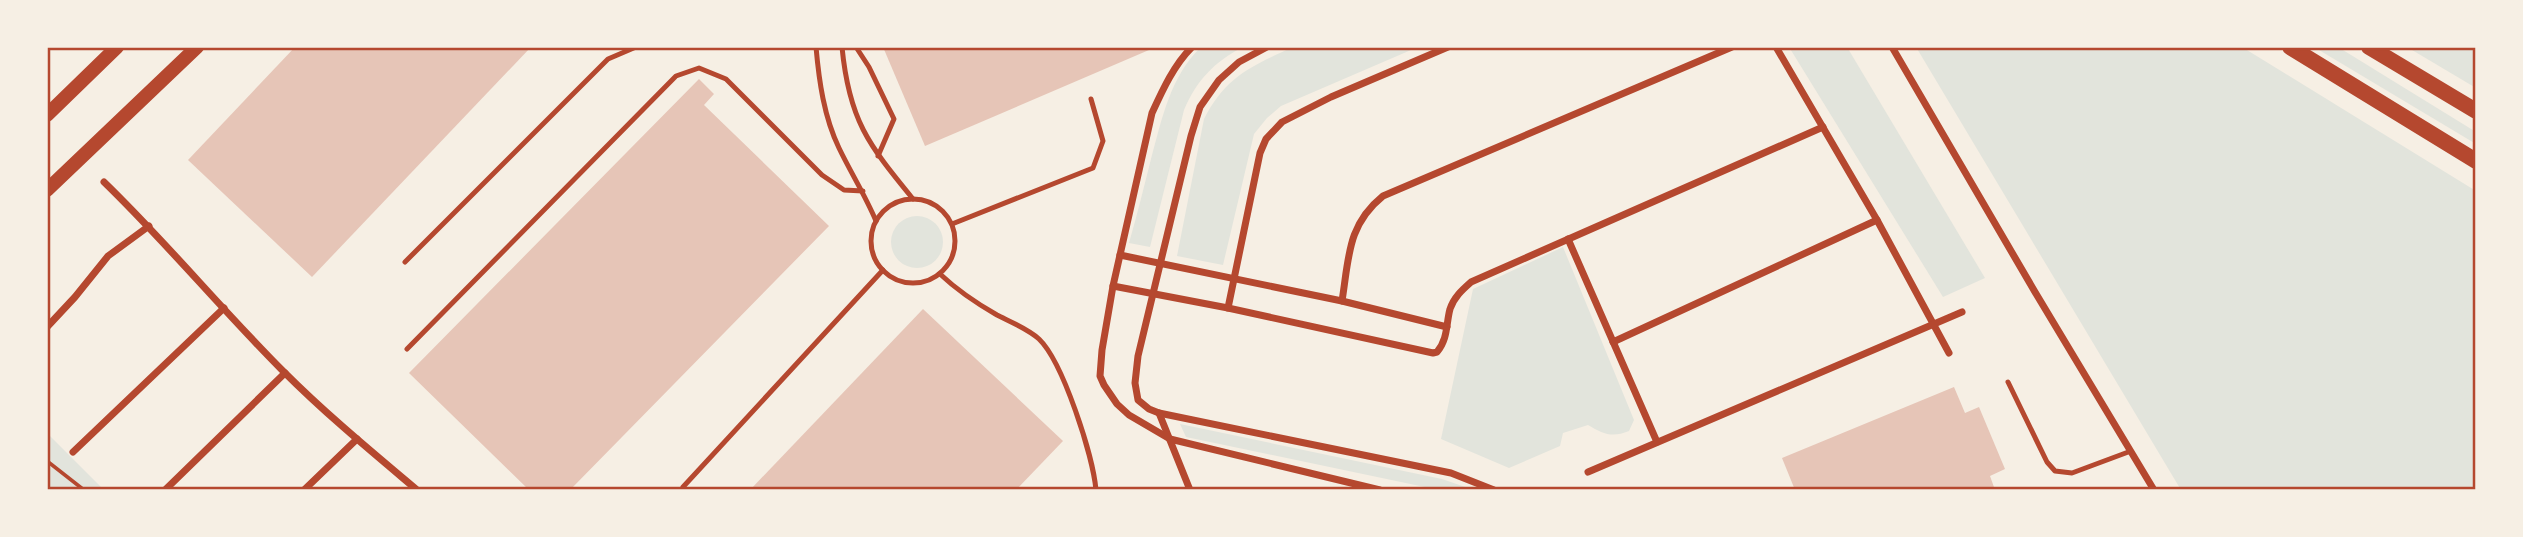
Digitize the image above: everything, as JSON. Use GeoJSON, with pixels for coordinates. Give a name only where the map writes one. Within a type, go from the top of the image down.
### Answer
{"type":"FeatureCollection","features":[{"type":"Feature","properties":{"kind":"main road"},"geometry":{"type":"LineString","coordinates":[[47,115],[117,47]]}},
{"type":"Feature","properties":{"kind":"main road"},"geometry":{"type":"LineString","coordinates":[[47,190],[197,47]]}},
{"type":"Feature","properties":{"kind":"main road"},"geometry":{"type":"LineString","coordinates":[[2290,47],[2476,161]]}},
{"type":"Feature","properties":{"kind":"main road"},"geometry":{"type":"LineString","coordinates":[[2369,47],[2476,111]]}},
{"type":"Feature","properties":{"kind":"street"},"geometry":{"type":"LineString","coordinates":[[1179,47],[1183,56]]}},
{"type":"Feature","properties":{"kind":"street"},"geometry":{"type":"LineString","coordinates":[[1192,47],[1183,56],[1164,87],[1152,113],[1113,286],[1100,376],[1108,393],[1129,415],[1170,439],[1380,490]]}},
{"type":"Feature","properties":{"kind":"street"},"geometry":{"type":"LineString","coordinates":[[1267,47],[1239,62],[1219,80],[1200,107],[1138,356],[1135,383],[1138,400],[1159,413],[1451,473],[1494,490]]}},
{"type":"Feature","properties":{"kind":"street"},"geometry":{"type":"LineString","coordinates":[[1228,308],[1260,153],[1266,139],[1282,122],[1331,97],[1448,47]]}},
{"type":"Feature","properties":{"kind":"street"},"geometry":{"type":"LineString","coordinates":[[1342,301],[1353,236],[1369,207],[1383,196],[1732,47]]}},
{"type":"Feature","properties":{"kind":"street"},"geometry":{"type":"LineString","coordinates":[[1776,47],[1877,220],[1949,353]]}},
{"type":"Feature","properties":{"kind":"street"},"geometry":{"type":"LineString","coordinates":[[1892,47],[2154,490]]}},
{"type":"Feature","properties":{"kind":"street"},"geometry":{"type":"LineString","coordinates":[[1113,286],[1228,308],[1428,354],[1437,352],[1445,341],[1451,308],[1458,293],[1471,282],[1823,127]]}},
{"type":"Feature","properties":{"kind":"street"},"geometry":{"type":"LineString","coordinates":[[104,182],[149,226],[285,373],[356,439],[417,490]]}},
{"type":"Feature","properties":{"kind":"street"},"geometry":{"type":"LineString","coordinates":[[1613,342],[1877,220]]}},
{"type":"Feature","properties":{"kind":"street"},"geometry":{"type":"LineString","coordinates":[[47,327],[75,298],[108,256],[149,226]]}},
{"type":"Feature","properties":{"kind":"street"},"geometry":{"type":"LineString","coordinates":[[1568,239],[1657,442]]}},
{"type":"Feature","properties":{"kind":"street"},"geometry":{"type":"LineString","coordinates":[[1120,255],[1342,301],[1447,327]]}},
{"type":"Feature","properties":{"kind":"street"},"geometry":{"type":"LineString","coordinates":[[73,452],[224,308]]}},
{"type":"Feature","properties":{"kind":"street"},"geometry":{"type":"LineString","coordinates":[[1588,472],[1962,312]]}},
{"type":"Feature","properties":{"kind":"street"},"geometry":{"type":"LineString","coordinates":[[165,490],[285,373]]}},
{"type":"Feature","properties":{"kind":"street"},"geometry":{"type":"LineString","coordinates":[[1159,413],[1190,490]]}},
{"type":"Feature","properties":{"kind":"street"},"geometry":{"type":"LineString","coordinates":[[304,490],[356,439]]}},
{"type":"Feature","properties":{"kind":"lane"},"geometry":{"type":"LineString","coordinates":[[405,261],[608,59],[636,47]]}},
{"type":"Feature","properties":{"kind":"lane"},"geometry":{"type":"LineString","coordinates":[[816,47],[818,74],[830,125],[876,220]]}},
{"type":"Feature","properties":{"kind":"lane"},"geometry":{"type":"LineString","coordinates":[[842,47],[853,110],[861,128],[878,156],[913,199]]}},
{"type":"Feature","properties":{"kind":"lane"},"geometry":{"type":"LineString","coordinates":[[856,47],[869,67],[894,119],[878,156]]}},
{"type":"Feature","properties":{"kind":"lane"},"geometry":{"type":"LineString","coordinates":[[407,349],[676,76],[698,68],[726,79],[822,175],[844,190],[863,191]]}},
{"type":"Feature","properties":{"kind":"lane"},"geometry":{"type":"LineString","coordinates":[[952,224],[1093,168],[1103,141],[1091,99]]}},
{"type":"Feature","properties":{"kind":"lane"},"geometry":{"type":"LineString","coordinates":[[913,199],[932,204],[941,209],[952,224],[956,245],[953,256],[940,274],[924,282],[908,283],[894,279],[883,270],[872,251],[871,238],[876,220],[894,204],[913,199]]}},
{"type":"Feature","properties":{"kind":"lane"},"geometry":{"type":"LineString","coordinates":[[683,487],[883,270]]}},
{"type":"Feature","properties":{"kind":"lane"},"geometry":{"type":"LineString","coordinates":[[940,274],[958,291],[1040,340],[1058,369],[1093,467],[1096,490]]}},
{"type":"Feature","properties":{"kind":"lane"},"geometry":{"type":"LineString","coordinates":[[2008,382],[2047,462],[2055,471],[2072,473],[2131,451]]}},
{"type":"Feature","properties":{"kind":"path"},"geometry":{"type":"LineString","coordinates":[[47,461],[85,490]]}},
{"type":"Feature","properties":{"kind":"shaded area"},"geometry":{"type":"Polygon","coordinates":[[[1201,47],[1243,47],[1207,73],[1184,110],[1150,247],[1129,243],[1168,99],[1190,59],[1201,47]]]}},
{"type":"Feature","properties":{"kind":"shaded area"},"geometry":{"type":"Polygon","coordinates":[[[1293,47],[1418,47],[1281,106],[1267,118],[1254,134],[1223,265],[1177,256],[1204,119],[1212,104],[1241,74],[1293,47]]]}},
{"type":"Feature","properties":{"kind":"shaded area"},"geometry":{"type":"Polygon","coordinates":[[[1789,47],[1847,47],[1985,278],[1943,297],[1789,47]]]}},
{"type":"Feature","properties":{"kind":"shaded area"},"geometry":{"type":"Polygon","coordinates":[[[1916,47],[2242,47],[2476,191],[2476,490],[2181,490],[1916,47]]]}},
{"type":"Feature","properties":{"kind":"shaded area"},"geometry":{"type":"Polygon","coordinates":[[[2314,47],[2338,47],[2476,132],[2476,144],[2314,47]]]}},
{"type":"Feature","properties":{"kind":"shaded area"},"geometry":{"type":"Polygon","coordinates":[[[2407,47],[2476,47],[2476,88],[2407,47]]]}},
{"type":"Feature","properties":{"kind":"shaded area"},"geometry":{"type":"Polygon","coordinates":[[[917,216],[936,223],[943,242],[936,261],[917,268],[898,261],[891,242],[898,223],[917,216]]]}},
{"type":"Feature","properties":{"kind":"shaded area"},"geometry":{"type":"Polygon","coordinates":[[[1563,247],[1634,420],[1629,431],[1613,435],[1588,425],[1563,433],[1560,446],[1509,468],[1441,439],[1473,289],[1563,247]]]}},
{"type":"Feature","properties":{"kind":"shaded area"},"geometry":{"type":"Polygon","coordinates":[[[1180,424],[1442,479],[1474,490],[1439,490],[1186,437],[1180,424]]]}},
{"type":"Feature","properties":{"kind":"shaded area"},"geometry":{"type":"Polygon","coordinates":[[[47,433],[104,490],[54,490],[47,484],[47,433]]]}},
{"type":"Feature","properties":{"kind":"building"},"geometry":{"type":"Polygon","coordinates":[[[295,47],[531,47],[312,277],[188,160],[295,47]]]}},
{"type":"Feature","properties":{"kind":"building"},"geometry":{"type":"Polygon","coordinates":[[[883,47],[1156,47],[925,146],[883,47]]]}},
{"type":"Feature","properties":{"kind":"building"},"geometry":{"type":"Polygon","coordinates":[[[699,79],[714,94],[704,105],[829,226],[570,490],[529,490],[409,373],[699,79]]]}},
{"type":"Feature","properties":{"kind":"building"},"geometry":{"type":"Polygon","coordinates":[[[923,309],[1063,441],[1016,490],[750,490],[923,309]]]}},
{"type":"Feature","properties":{"kind":"building"},"geometry":{"type":"Polygon","coordinates":[[[1954,387],[1965,413],[1979,407],[2005,469],[1990,476],[1995,490],[1795,490],[1782,458],[1954,387]]]}}]}
